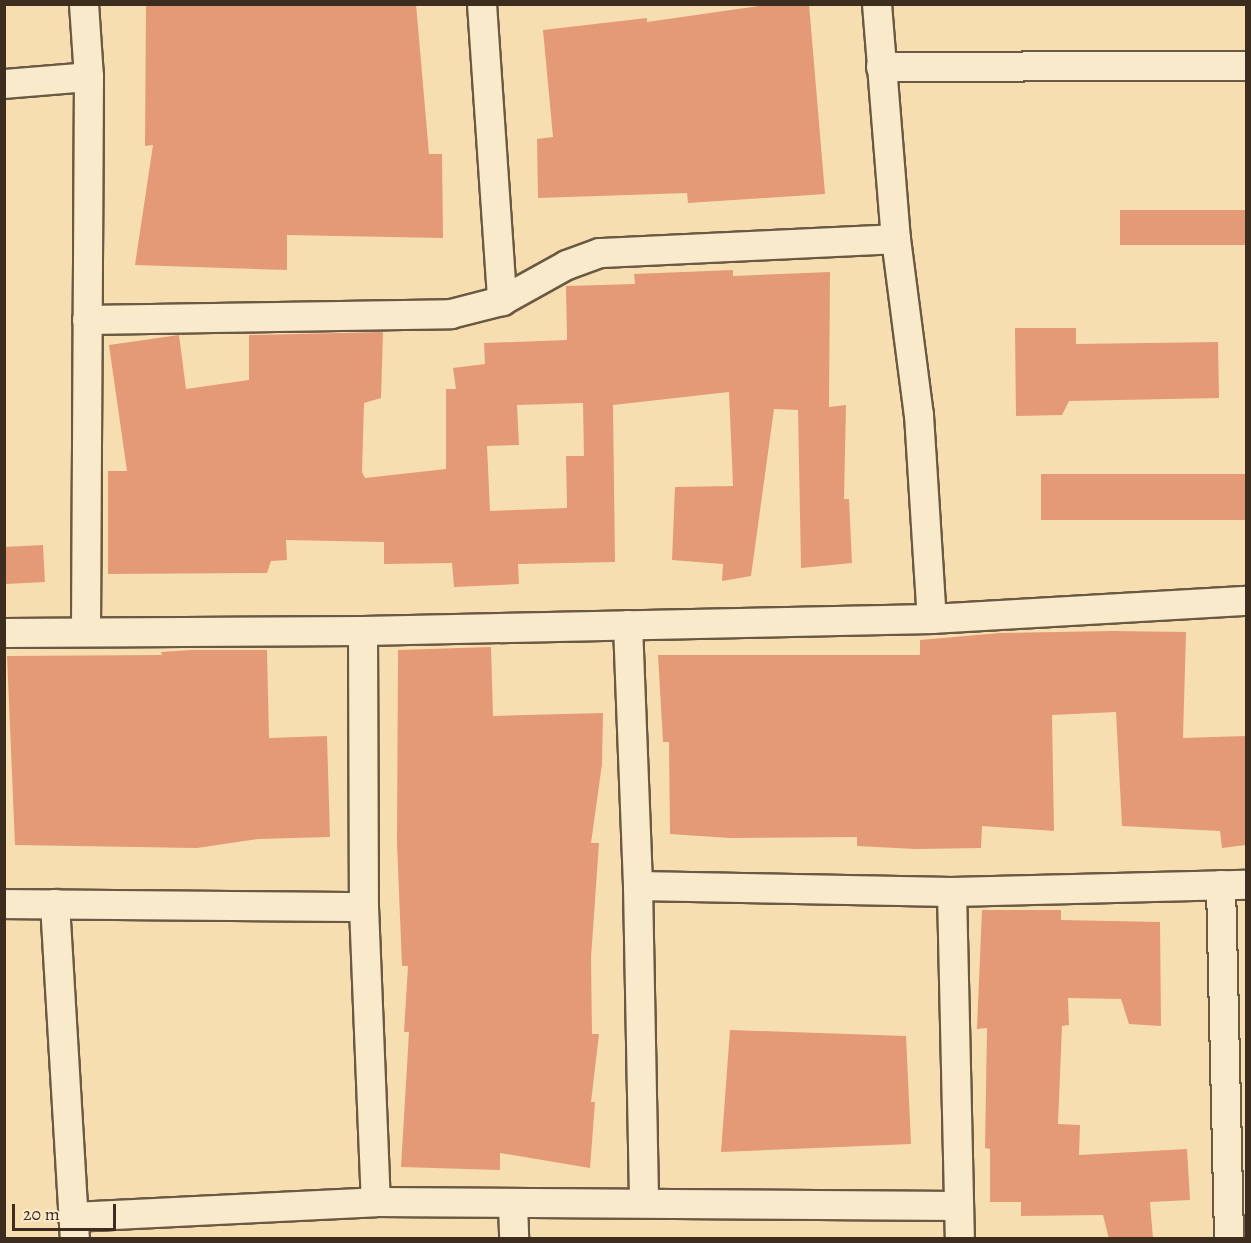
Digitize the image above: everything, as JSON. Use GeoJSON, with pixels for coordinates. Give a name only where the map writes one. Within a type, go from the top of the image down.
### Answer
{"type":"FeatureCollection","features":[{"type":"Feature","properties":{"kind":"street"},"geometry":{"type":"LineString","coordinates":[[84,4],[89,77],[86,631]]}},
{"type":"Feature","properties":{"kind":"street"},"geometry":{"type":"LineString","coordinates":[[482,4],[502,302]]}},
{"type":"Feature","properties":{"kind":"street"},"geometry":{"type":"LineString","coordinates":[[877,4],[896,239],[919,415],[932,620]]}},
{"type":"Feature","properties":{"kind":"street"},"geometry":{"type":"LineString","coordinates":[[881,68],[1246,66]]}},
{"type":"Feature","properties":{"kind":"street"},"geometry":{"type":"LineString","coordinates":[[4,84],[89,77]]}},
{"type":"Feature","properties":{"kind":"street"},"geometry":{"type":"LineString","coordinates":[[87,320],[451,314],[502,302],[567,265],[600,253],[896,239]]}},
{"type":"Feature","properties":{"kind":"street"},"geometry":{"type":"LineString","coordinates":[[4,633],[363,631],[932,620],[1246,601]]}},
{"type":"Feature","properties":{"kind":"street"},"geometry":{"type":"LineString","coordinates":[[628,625],[638,886],[644,1202]]}},
{"type":"Feature","properties":{"kind":"street"},"geometry":{"type":"LineString","coordinates":[[363,631],[364,907],[376,1202]]}},
{"type":"Feature","properties":{"kind":"street"},"geometry":{"type":"LineString","coordinates":[[638,886],[952,892],[1234,885],[1229,1239]]}},
{"type":"Feature","properties":{"kind":"street"},"geometry":{"type":"LineString","coordinates":[[952,892],[960,1239]]}},
{"type":"Feature","properties":{"kind":"street"},"geometry":{"type":"LineString","coordinates":[[4,903],[364,907]]}},
{"type":"Feature","properties":{"kind":"street"},"geometry":{"type":"LineString","coordinates":[[55,904],[74,1228],[376,1202],[513,1204],[644,1202],[959,1206]]}},
{"type":"Feature","properties":{"kind":"street"},"geometry":{"type":"LineString","coordinates":[[513,1204],[514,1239]]}},
{"type":"Feature","properties":{"kind":"building"},"geometry":{"type":"Polygon","coordinates":[[[146,4],[416,4],[429,154],[442,154],[443,238],[287,235],[287,270],[135,265],[153,145],[145,146],[146,4]]]}},
{"type":"Feature","properties":{"kind":"building"},"geometry":{"type":"Polygon","coordinates":[[[773,4],[809,4],[825,194],[688,203],[687,193],[538,198],[537,139],[553,137],[543,30],[647,18],[647,22],[773,4]]]}},
{"type":"Feature","properties":{"kind":"building"},"geometry":{"type":"Polygon","coordinates":[[[1120,210],[1246,210],[1246,245],[1120,245],[1120,210]]]}},
{"type":"Feature","properties":{"kind":"building"},"geometry":{"type":"Polygon","coordinates":[[[733,270],[733,276],[830,272],[829,407],[846,405],[844,499],[849,499],[852,563],[801,568],[798,410],[774,409],[751,576],[722,581],[723,564],[672,560],[675,487],[733,486],[729,392],[613,405],[615,562],[518,564],[519,584],[454,587],[452,563],[384,564],[384,542],[286,540],[287,560],[271,561],[267,573],[108,574],[108,471],[127,471],[109,345],[179,335],[186,389],[249,380],[249,335],[383,332],[381,398],[364,403],[362,472],[365,478],[446,469],[446,389],[456,389],[453,368],[485,364],[484,343],[567,340],[566,286],[635,284],[634,274],[733,270]],[[583,403],[517,405],[519,445],[487,446],[490,511],[567,508],[566,456],[584,456],[583,403]]]}},
{"type":"Feature","properties":{"kind":"building"},"geometry":{"type":"Polygon","coordinates":[[[1015,328],[1076,328],[1076,344],[1218,342],[1219,398],[1069,401],[1062,415],[1016,416],[1015,328]]]}},
{"type":"Feature","properties":{"kind":"building"},"geometry":{"type":"Polygon","coordinates":[[[1041,474],[1246,474],[1246,520],[1041,520],[1041,474]]]}},
{"type":"Feature","properties":{"kind":"building"},"geometry":{"type":"Polygon","coordinates":[[[43,545],[45,582],[6,584],[4,547],[43,545]]]}},
{"type":"Feature","properties":{"kind":"building"},"geometry":{"type":"Polygon","coordinates":[[[1186,632],[1183,738],[1246,736],[1246,845],[1222,848],[1220,831],[1122,826],[1116,712],[1052,715],[1054,831],[982,826],[981,848],[916,849],[857,846],[857,837],[730,838],[670,834],[669,742],[663,742],[658,655],[920,655],[920,640],[1000,633],[1186,632]]]}},
{"type":"Feature","properties":{"kind":"building"},"geometry":{"type":"Polygon","coordinates":[[[491,647],[493,716],[603,713],[602,764],[591,843],[599,843],[591,958],[592,1034],[599,1034],[591,1102],[595,1102],[590,1168],[500,1153],[500,1170],[401,1167],[409,1032],[404,1032],[408,966],[402,966],[397,843],[398,650],[491,647]]]}},
{"type":"Feature","properties":{"kind":"building"},"geometry":{"type":"Polygon","coordinates":[[[267,650],[269,738],[327,736],[330,837],[258,839],[197,848],[15,845],[7,656],[162,655],[161,652],[267,650]]]}},
{"type":"Feature","properties":{"kind":"building"},"geometry":{"type":"Polygon","coordinates":[[[982,910],[1061,910],[1061,920],[1160,922],[1161,1026],[1129,1024],[1121,999],[1068,998],[1069,1025],[1062,1026],[1058,1124],[1080,1125],[1079,1155],[1187,1149],[1190,1200],[1150,1202],[1153,1239],[1109,1239],[1103,1215],[1021,1216],[1021,1202],[990,1202],[990,1149],[985,1148],[987,1028],[977,1029],[982,910]]]}},
{"type":"Feature","properties":{"kind":"building"},"geometry":{"type":"Polygon","coordinates":[[[730,1030],[906,1036],[911,1144],[721,1152],[730,1030]]]}}]}
